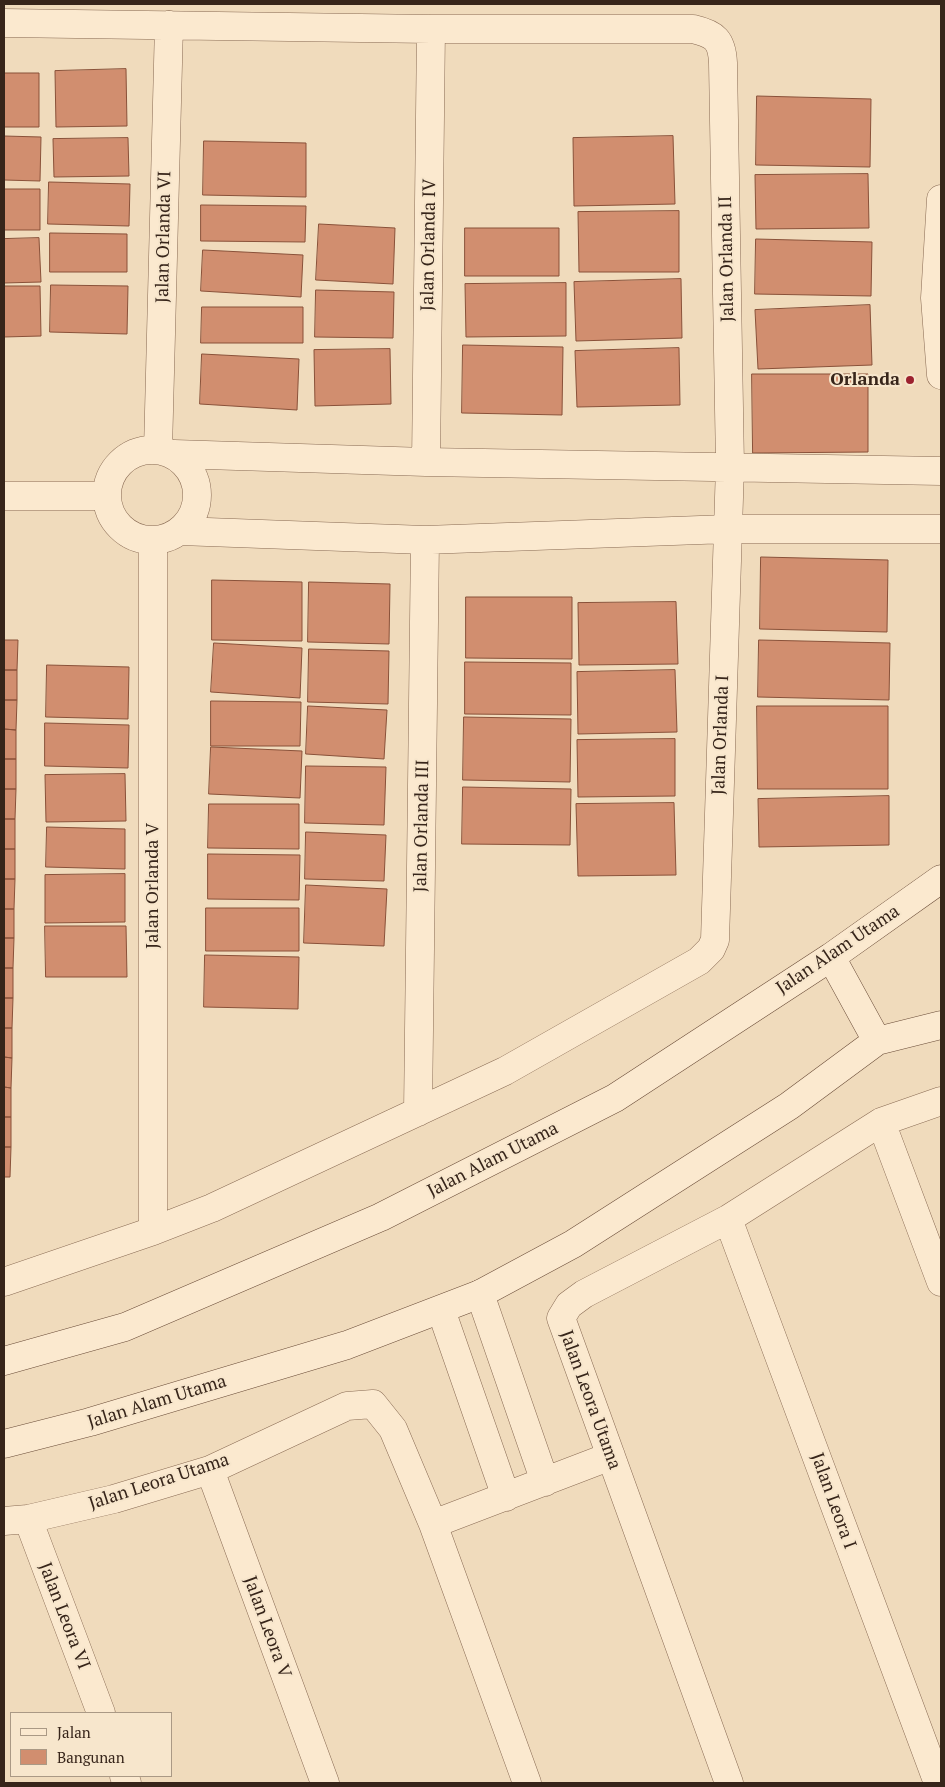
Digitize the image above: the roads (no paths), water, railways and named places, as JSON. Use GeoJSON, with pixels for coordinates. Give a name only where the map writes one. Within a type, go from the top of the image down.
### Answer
{"type":"FeatureCollection","features":[{"type":"Feature","properties":{"kind":"street"},"geometry":{"type":"LineString","coordinates":[[4,23],[431,29]]}},
{"type":"Feature","properties":{"kind":"street","name":"Jalan Orlanda VI"},"geometry":{"type":"LineString","coordinates":[[166,452],[169,25]]}},
{"type":"Feature","properties":{"kind":"street","name":"Jalan Orlanda II"},"geometry":{"type":"LineString","coordinates":[[431,29],[693,29],[709,32],[717,39],[722,52],[730,466],[728,529]]}},
{"type":"Feature","properties":{"kind":"street","name":"Jalan Orlanda IV"},"geometry":{"type":"LineString","coordinates":[[426,462],[431,29]]}},
{"type":"Feature","properties":{"kind":"street"},"geometry":{"type":"LineString","coordinates":[[941,199],[935,298],[941,375]]}},
{"type":"Feature","properties":{"kind":"street"},"geometry":{"type":"LineString","coordinates":[[166,452],[186,464],[194,478],[197,493],[196,507],[190,520],[180,531],[168,538],[139,539],[127,532],[116,522],[109,510],[107,496],[109,480],[116,466],[128,456],[143,450],[426,462],[941,471]]}},
{"type":"Feature","properties":{"kind":"street"},"geometry":{"type":"LineString","coordinates":[[4,496],[107,496]]}},
{"type":"Feature","properties":{"kind":"street"},"geometry":{"type":"LineString","coordinates":[[180,531],[425,540],[728,529],[941,528]]}},
{"type":"Feature","properties":{"kind":"street","name":"Jalan Orlanda I"},"geometry":{"type":"LineString","coordinates":[[418,1112],[505,1071],[699,961],[711,948],[715,940],[728,529]]}},
{"type":"Feature","properties":{"kind":"street","name":"Jalan Orlanda V"},"geometry":{"type":"LineString","coordinates":[[153,540],[153,1231]]}},
{"type":"Feature","properties":{"kind":"street","name":"Jalan Orlanda III"},"geometry":{"type":"LineString","coordinates":[[418,1112],[425,540]]}},
{"type":"Feature","properties":{"kind":"street","name":"Jalan Alam Utama"},"geometry":{"type":"LineString","coordinates":[[4,1361],[124,1327],[382,1217],[615,1098],[830,957],[941,879]]}},
{"type":"Feature","properties":{"kind":"street"},"geometry":{"type":"LineString","coordinates":[[830,957],[877,1041]]}},
{"type":"Feature","properties":{"kind":"street","name":"Jalan Alam Utama"},"geometry":{"type":"LineString","coordinates":[[4,1444],[90,1422],[347,1345],[480,1294],[573,1244],[756,1128],[877,1041],[941,1025]]}},
{"type":"Feature","properties":{"kind":"street","name":"Jalan Leora Utama"},"geometry":{"type":"LineString","coordinates":[[729,1783],[561,1318],[569,1305],[584,1294],[728,1219],[881,1122],[941,1101]]}},
{"type":"Feature","properties":{"kind":"street"},"geometry":{"type":"LineString","coordinates":[[4,1282],[153,1231],[212,1208],[418,1112]]}},
{"type":"Feature","properties":{"kind":"street"},"geometry":{"type":"LineString","coordinates":[[881,1122],[941,1282]]}},
{"type":"Feature","properties":{"kind":"street","name":"Jalan Leora I"},"geometry":{"type":"LineString","coordinates":[[728,1219],[938,1783]]}},
{"type":"Feature","properties":{"kind":"street"},"geometry":{"type":"LineString","coordinates":[[480,1294],[545,1482]]}},
{"type":"Feature","properties":{"kind":"street"},"geometry":{"type":"LineString","coordinates":[[442,1310],[506,1497]]}},
{"type":"Feature","properties":{"kind":"street","name":"Jalan Leora Utama"},"geometry":{"type":"LineString","coordinates":[[16,1520],[114,1499],[210,1470],[347,1406],[373,1404],[394,1429],[433,1524],[528,1783]]}},
{"type":"Feature","properties":{"kind":"street"},"geometry":{"type":"LineString","coordinates":[[433,1524],[610,1456]]}},
{"type":"Feature","properties":{"kind":"street","name":"Jalan Leora V"},"geometry":{"type":"LineString","coordinates":[[210,1470],[324,1783]]}},
{"type":"Feature","properties":{"kind":"street","name":"Jalan Leora VI"},"geometry":{"type":"LineString","coordinates":[[16,1520],[101,1712]]}},
{"type":"Feature","properties":{"kind":"place","name":"Orlanda"},"geometry":{"type":"Point","coordinates":[910,380]}}]}
